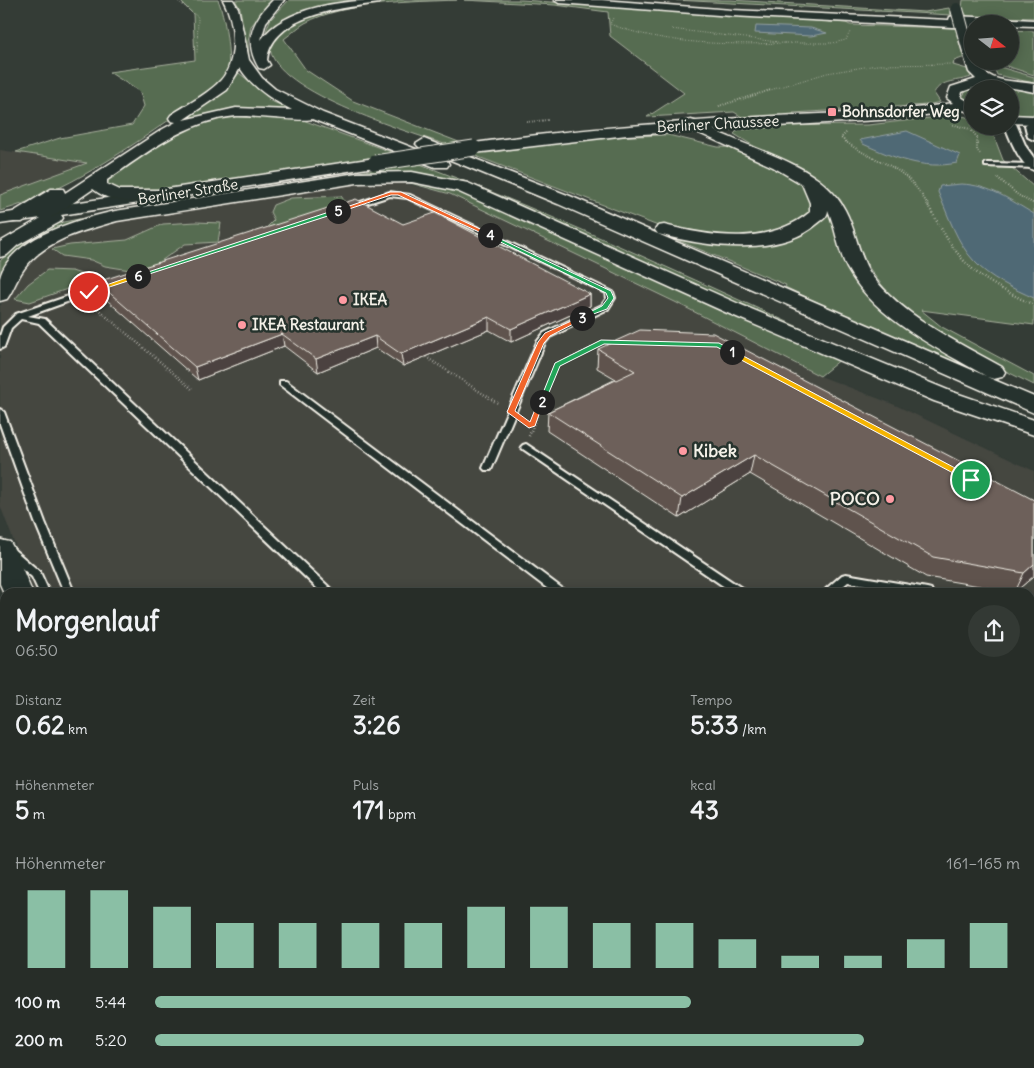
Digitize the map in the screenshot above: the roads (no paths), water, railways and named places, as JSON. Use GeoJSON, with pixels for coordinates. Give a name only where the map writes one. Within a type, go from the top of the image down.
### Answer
{"type":"FeatureCollection","features":[{"type":"Feature","properties":{"kind":"main road"},"geometry":{"type":"LineString","coordinates":[[228,0],[236,22],[239,51],[251,74],[276,94],[313,114],[594,226],[1034,427]]}},
{"type":"Feature","properties":{"kind":"main road"},"geometry":{"type":"LineString","coordinates":[[273,75],[261,61],[254,43],[256,28],[265,14],[280,0]]}},
{"type":"Feature","properties":{"kind":"main road"},"geometry":{"type":"LineString","coordinates":[[261,61],[264,45],[268,38],[290,23],[327,10],[379,0]]}},
{"type":"Feature","properties":{"kind":"main road"},"geometry":{"type":"LineString","coordinates":[[559,0],[853,20],[964,30]]}},
{"type":"Feature","properties":{"kind":"main road"},"geometry":{"type":"LineString","coordinates":[[628,0],[866,15],[1034,23]]}},
{"type":"Feature","properties":{"kind":"main road"},"geometry":{"type":"LineString","coordinates":[[957,4],[964,21]]}},
{"type":"Feature","properties":{"kind":"main road"},"geometry":{"type":"LineString","coordinates":[[866,15],[1034,19]]}},
{"type":"Feature","properties":{"kind":"main road"},"geometry":{"type":"LineString","coordinates":[[1019,27],[1034,28]]}},
{"type":"Feature","properties":{"kind":"main road"},"geometry":{"type":"LineString","coordinates":[[4,241],[16,230],[8,218],[112,162],[216,92],[231,76],[239,51]]}},
{"type":"Feature","properties":{"kind":"main road"},"geometry":{"type":"LineString","coordinates":[[974,70],[984,80]]}},
{"type":"Feature","properties":{"kind":"main road"},"geometry":{"type":"LineString","coordinates":[[1019,86],[1034,88]]}},
{"type":"Feature","properties":{"kind":"main road"},"geometry":{"type":"LineString","coordinates":[[964,87],[956,90],[954,98],[964,105]]}},
{"type":"Feature","properties":{"kind":"main road"},"geometry":{"type":"LineString","coordinates":[[296,91],[332,109],[564,200],[1034,406]]}},
{"type":"Feature","properties":{"kind":"main road","name":"Berliner Chaussee"},"geometry":{"type":"LineString","coordinates":[[375,163],[571,135],[691,124],[877,115],[964,108]]}},
{"type":"Feature","properties":{"kind":"main road"},"geometry":{"type":"LineString","coordinates":[[45,214],[179,126],[215,116],[248,112],[285,113],[366,134]]}},
{"type":"Feature","properties":{"kind":"main road"},"geometry":{"type":"LineString","coordinates":[[1019,119],[1034,121]]}},
{"type":"Feature","properties":{"kind":"main road"},"geometry":{"type":"LineString","coordinates":[[691,124],[718,139],[789,170],[825,193],[834,205],[858,270],[873,289],[916,324],[1034,396]]}},
{"type":"Feature","properties":{"kind":"main road","name":"Berliner Straße"},"geometry":{"type":"LineString","coordinates":[[8,218],[45,214],[375,163]]}},
{"type":"Feature","properties":{"kind":"main road"},"geometry":{"type":"LineString","coordinates":[[99,177],[99,186],[113,194],[172,194]]}},
{"type":"Feature","properties":{"kind":"main road"},"geometry":{"type":"LineString","coordinates":[[0,295],[18,263],[34,248],[59,234],[115,216],[357,178],[420,178],[462,187],[732,308],[933,392],[1034,427]]}},
{"type":"Feature","properties":{"kind":"main road"},"geometry":{"type":"LineString","coordinates":[[564,200],[668,231],[712,239],[756,240],[799,230],[816,218],[819,214],[819,203],[809,182]]}},
{"type":"Feature","properties":{"kind":"main road"},"geometry":{"type":"LineString","coordinates":[[4,241],[78,209]]}},
{"type":"Feature","properties":{"kind":"main road"},"geometry":{"type":"LineString","coordinates":[[0,548],[16,588]]}},
{"type":"Feature","properties":{"kind":"street"},"geometry":{"type":"LineString","coordinates":[[1034,121],[1031,125],[1031,131],[1034,137]]}},
{"type":"Feature","properties":{"kind":"street"},"geometry":{"type":"LineString","coordinates":[[1015,135],[1020,148],[1034,166]]}},
{"type":"Feature","properties":{"kind":"lane"},"geometry":{"type":"LineString","coordinates":[[987,165],[1034,166]]}},
{"type":"Feature","properties":{"kind":"lane"},"geometry":{"type":"LineString","coordinates":[[344,209],[390,194],[408,196],[609,292],[611,298],[604,308],[548,335],[541,342],[488,468]]}},
{"type":"Feature","properties":{"kind":"lane"},"geometry":{"type":"LineString","coordinates":[[0,347],[7,327],[19,316],[121,281]]}},
{"type":"Feature","properties":{"kind":"lane"},"geometry":{"type":"LineString","coordinates":[[19,316],[42,321],[323,588]]}},
{"type":"Feature","properties":{"kind":"lane"},"geometry":{"type":"LineString","coordinates":[[283,383],[554,588]]}},
{"type":"Feature","properties":{"kind":"lane"},"geometry":{"type":"LineString","coordinates":[[0,412],[67,588]]}},
{"type":"Feature","properties":{"kind":"lane"},"geometry":{"type":"LineString","coordinates":[[526,448],[733,588]]}},
{"type":"Feature","properties":{"kind":"lane"},"geometry":{"type":"LineString","coordinates":[[0,543],[36,574],[42,588]]}},
{"type":"Feature","properties":{"kind":"lane"},"geometry":{"type":"LineString","coordinates":[[835,588],[846,578],[904,588]]}},
{"type":"Feature","properties":{"kind":"water"},"geometry":{"type":"Polygon","coordinates":[[[756,26],[811,28],[827,33],[811,36],[755,33],[756,26]]]}},
{"type":"Feature","properties":{"kind":"water"},"geometry":{"type":"Polygon","coordinates":[[[907,131],[960,155],[957,163],[945,165],[921,164],[886,154],[863,144],[860,140],[907,131]]]}},
{"type":"Feature","properties":{"kind":"water"},"geometry":{"type":"Polygon","coordinates":[[[961,184],[991,190],[1034,214],[1034,298],[987,273],[968,254],[953,228],[938,192],[940,186],[961,184]]]}},
{"type":"Feature","properties":{"kind":"place","name":"Bohnsdorfer Weg"},"geometry":{"type":"Point","coordinates":[832,112]}},
{"type":"Feature","properties":{"kind":"place","name":"IKEA"},"geometry":{"type":"Point","coordinates":[343,300]}},
{"type":"Feature","properties":{"kind":"place","name":"IKEA Restaurant"},"geometry":{"type":"Point","coordinates":[242,325]}},
{"type":"Feature","properties":{"kind":"place","name":"Kibek"},"geometry":{"type":"Point","coordinates":[683,451]}},
{"type":"Feature","properties":{"kind":"place","name":"POCO"},"geometry":{"type":"Point","coordinates":[890,499]}}]}
